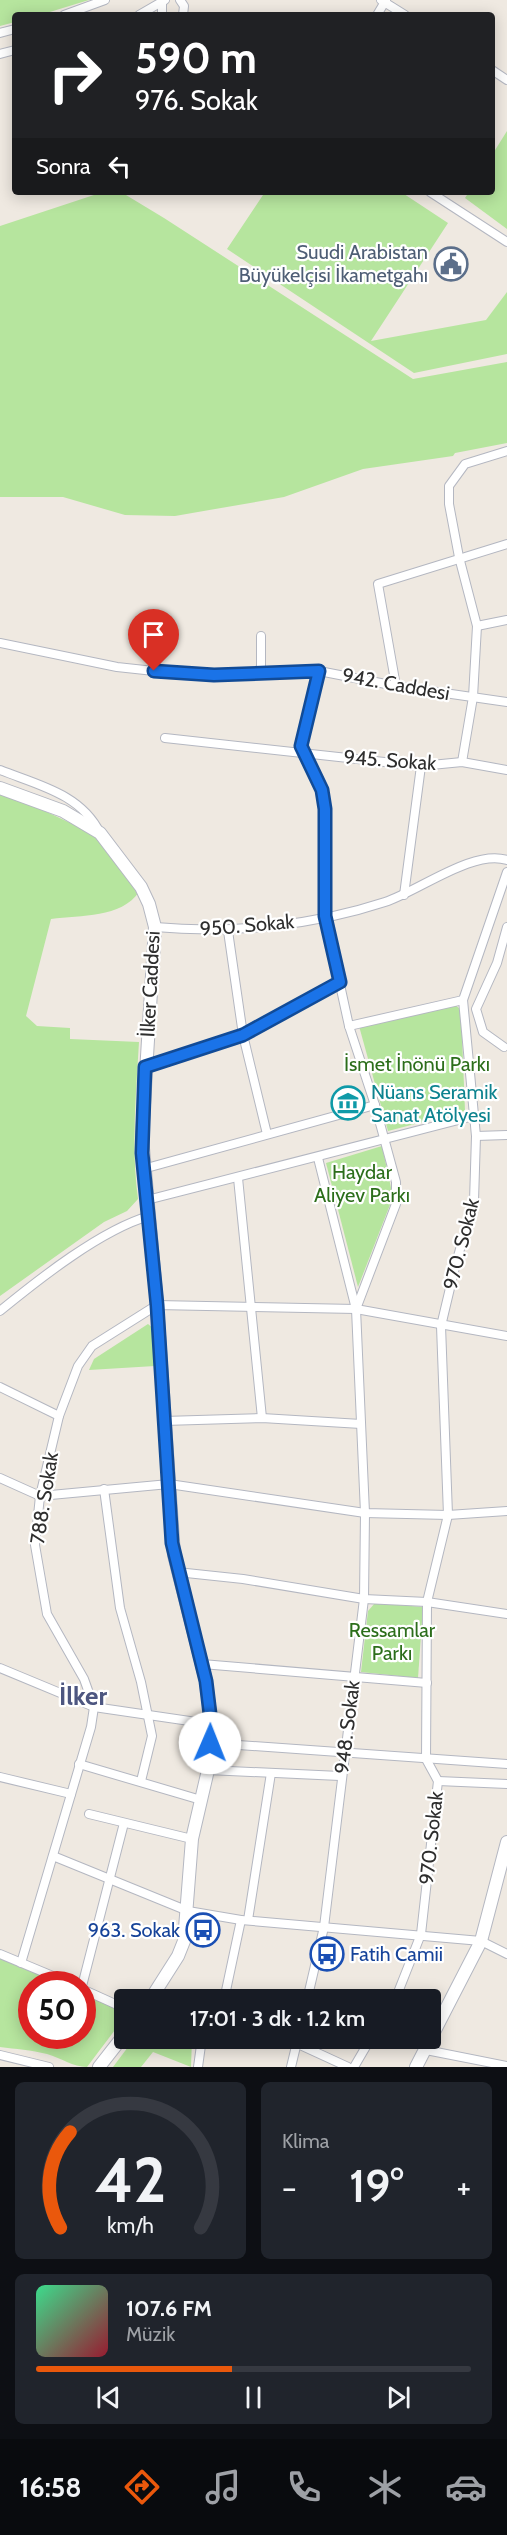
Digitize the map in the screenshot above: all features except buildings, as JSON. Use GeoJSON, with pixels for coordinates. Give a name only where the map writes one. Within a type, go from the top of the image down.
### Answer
{"type":"FeatureCollection","features":[{"type":"Feature","properties":{"kind":"main road","name":"İlker Caddesi"},"geometry":{"type":"LineString","coordinates":[[0,788],[63,811],[100,833],[141,887],[155,927],[141,1137],[143,1169],[157,1305],[173,1549],[209,1697],[210,1724],[208,1770],[192,1839],[188,1911],[178,1956],[157,1989]]}},
{"type":"Feature","properties":{"kind":"main road"},"geometry":{"type":"LineString","coordinates":[[416,2067],[481,1941],[507,1842]]}},
{"type":"Feature","properties":{"kind":"main road"},"geometry":{"type":"LineString","coordinates":[[99,2067],[114,2048]]}},
{"type":"Feature","properties":{"kind":"street"},"geometry":{"type":"LineString","coordinates":[[72,12],[105,0]]}},
{"type":"Feature","properties":{"kind":"street"},"geometry":{"type":"LineString","coordinates":[[144,12],[163,1]]}},
{"type":"Feature","properties":{"kind":"street"},"geometry":{"type":"LineString","coordinates":[[384,1],[400,12]]}},
{"type":"Feature","properties":{"kind":"street"},"geometry":{"type":"LineString","coordinates":[[435,195],[507,243]]}},
{"type":"Feature","properties":{"kind":"street"},"geometry":{"type":"LineString","coordinates":[[462,762],[474,697],[477,626],[459,557],[449,504],[449,486],[456,472],[465,464],[507,451]]}},
{"type":"Feature","properties":{"kind":"street"},"geometry":{"type":"LineString","coordinates":[[396,686],[378,584],[507,544]]}},
{"type":"Feature","properties":{"kind":"street"},"geometry":{"type":"LineString","coordinates":[[477,626],[507,620]]}},
{"type":"Feature","properties":{"kind":"street"},"geometry":{"type":"LineString","coordinates":[[261,636],[261,673]]}},
{"type":"Feature","properties":{"kind":"street","name":"942. Caddesi"},"geometry":{"type":"LineString","coordinates":[[0,643],[76,660],[154,671],[214,675],[319,671],[396,686],[507,702]]}},
{"type":"Feature","properties":{"kind":"street"},"geometry":{"type":"LineString","coordinates":[[319,671],[301,746],[302,753],[318,778],[325,809],[325,916],[349,1026],[375,1105],[396,1182],[396,1204],[356,1309]]}},
{"type":"Feature","properties":{"kind":"street","name":"945. Sokak"},"geometry":{"type":"LineString","coordinates":[[165,738],[421,766],[462,762],[507,770]]}},
{"type":"Feature","properties":{"kind":"street"},"geometry":{"type":"LineString","coordinates":[[404,894],[421,766]]}},
{"type":"Feature","properties":{"kind":"street"},"geometry":{"type":"LineString","coordinates":[[0,770],[71,799],[90,816],[100,833]]}},
{"type":"Feature","properties":{"kind":"street","name":"950. Sokak"},"geometry":{"type":"LineString","coordinates":[[155,927],[228,931],[325,916],[385,902],[475,860],[496,856],[507,860]]}},
{"type":"Feature","properties":{"kind":"street","name":"970. Sokak"},"geometry":{"type":"LineString","coordinates":[[399,1989],[421,1934],[438,1781],[426,1759],[427,1602],[448,1515],[441,1326],[474,1201],[476,1136],[463,1000],[507,872]]}},
{"type":"Feature","properties":{"kind":"street"},"geometry":{"type":"LineString","coordinates":[[228,931],[243,1035],[267,1134]]}},
{"type":"Feature","properties":{"kind":"street"},"geometry":{"type":"LineString","coordinates":[[506,1047],[483,1032],[476,1009],[497,963],[507,932]]}},
{"type":"Feature","properties":{"kind":"street"},"geometry":{"type":"LineString","coordinates":[[145,1067],[243,1035],[340,982]]}},
{"type":"Feature","properties":{"kind":"street"},"geometry":{"type":"LineString","coordinates":[[349,1026],[463,1000]]}},
{"type":"Feature","properties":{"kind":"street"},"geometry":{"type":"LineString","coordinates":[[143,1169],[375,1105]]}},
{"type":"Feature","properties":{"kind":"street"},"geometry":{"type":"LineString","coordinates":[[147,1200],[318,1158],[474,1116]]}},
{"type":"Feature","properties":{"kind":"street"},"geometry":{"type":"LineString","coordinates":[[476,1136],[507,1135]]}},
{"type":"Feature","properties":{"kind":"street"},"geometry":{"type":"LineString","coordinates":[[318,1158],[356,1309]]}},
{"type":"Feature","properties":{"kind":"street"},"geometry":{"type":"LineString","coordinates":[[238,1178],[253,1308],[262,1418]]}},
{"type":"Feature","properties":{"kind":"street"},"geometry":{"type":"LineString","coordinates":[[0,1311],[109,1233],[132,1221],[149,1216]]}},
{"type":"Feature","properties":{"kind":"street"},"geometry":{"type":"LineString","coordinates":[[157,1305],[356,1309],[507,1336]]}},
{"type":"Feature","properties":{"kind":"street","name":"788. Sokak"},"geometry":{"type":"LineString","coordinates":[[94,1707],[84,1679],[53,1629],[43,1598],[34,1545],[40,1496],[59,1416],[78,1366],[92,1346],[157,1305]]}},
{"type":"Feature","properties":{"kind":"street","name":"948. Sokak"},"geometry":{"type":"LineString","coordinates":[[310,1989],[324,1927],[340,1776],[364,1599],[364,1513],[356,1309]]}},
{"type":"Feature","properties":{"kind":"street"},"geometry":{"type":"LineString","coordinates":[[0,1387],[59,1416]]}},
{"type":"Feature","properties":{"kind":"street"},"geometry":{"type":"LineString","coordinates":[[164,1421],[262,1418],[361,1424]]}},
{"type":"Feature","properties":{"kind":"street"},"geometry":{"type":"LineString","coordinates":[[0,1478],[40,1496],[169,1484],[364,1513],[448,1515],[507,1511]]}},
{"type":"Feature","properties":{"kind":"street"},"geometry":{"type":"LineString","coordinates":[[104,1490],[120,1608],[149,1715],[152,1736],[141,1781]]}},
{"type":"Feature","properties":{"kind":"street"},"geometry":{"type":"LineString","coordinates":[[177,1572],[243,1579],[364,1599],[427,1602],[507,1614]]}},
{"type":"Feature","properties":{"kind":"street"},"geometry":{"type":"LineString","coordinates":[[202,1664],[427,1683]]}},
{"type":"Feature","properties":{"kind":"street"},"geometry":{"type":"LineString","coordinates":[[0,1668],[94,1707],[210,1724]]}},
{"type":"Feature","properties":{"kind":"street"},"geometry":{"type":"LineString","coordinates":[[21,1963],[91,1727],[94,1707]]}},
{"type":"Feature","properties":{"kind":"street"},"geometry":{"type":"LineString","coordinates":[[210,1743],[507,1764]]}},
{"type":"Feature","properties":{"kind":"street"},"geometry":{"type":"LineString","coordinates":[[79,1764],[201,1800]]}},
{"type":"Feature","properties":{"kind":"street"},"geometry":{"type":"LineString","coordinates":[[208,1770],[340,1776]]}},
{"type":"Feature","properties":{"kind":"street"},"geometry":{"type":"LineString","coordinates":[[227,1989],[245,1920],[272,1773]]}},
{"type":"Feature","properties":{"kind":"street"},"geometry":{"type":"LineString","coordinates":[[0,1777],[71,1794]]}},
{"type":"Feature","properties":{"kind":"street"},"geometry":{"type":"LineString","coordinates":[[438,1781],[507,1784]]}},
{"type":"Feature","properties":{"kind":"street"},"geometry":{"type":"LineString","coordinates":[[89,1815],[192,1839]]}},
{"type":"Feature","properties":{"kind":"street"},"geometry":{"type":"LineString","coordinates":[[86,1971],[124,1822]]}},
{"type":"Feature","properties":{"kind":"street"},"geometry":{"type":"LineString","coordinates":[[53,1857],[188,1911],[245,1920],[481,1941],[507,1954]]}},
{"type":"Feature","properties":{"kind":"street"},"geometry":{"type":"LineString","coordinates":[[0,1954],[40,1971]]}},
{"type":"Feature","properties":{"kind":"street"},"geometry":{"type":"LineString","coordinates":[[96,1994],[114,2003]]}},
{"type":"Feature","properties":{"kind":"street"},"geometry":{"type":"LineString","coordinates":[[198,2067],[200,2049]]}},
{"type":"Feature","properties":{"kind":"street"},"geometry":{"type":"LineString","coordinates":[[291,2067],[295,2049]]}},
{"type":"Feature","properties":{"kind":"street"},"geometry":{"type":"LineString","coordinates":[[313,2049],[348,2067]]}},
{"type":"Feature","properties":{"kind":"street"},"geometry":{"type":"LineString","coordinates":[[354,2067],[365,2049]]}},
{"type":"Feature","properties":{"kind":"street"},"geometry":{"type":"LineString","coordinates":[[426,2050],[507,2066]]}},
{"type":"Feature","properties":{"kind":"street"},"geometry":{"type":"LineString","coordinates":[[0,2055],[49,2067]]}},
{"type":"Feature","properties":{"kind":"green space"},"geometry":{"type":"Polygon","coordinates":[[[0,0],[89,0],[50,12],[12,12],[12,23],[0,26],[0,0]]]}},
{"type":"Feature","properties":{"kind":"green space"},"geometry":{"type":"Polygon","coordinates":[[[507,131],[507,229],[465,198],[467,195],[495,195],[495,150],[507,131]]]}},
{"type":"Feature","properties":{"kind":"green space"},"geometry":{"type":"Polygon","coordinates":[[[94,195],[126,195],[413,379],[507,362],[507,443],[455,453],[453,456],[363,469],[284,497],[175,516],[125,515],[63,497],[0,497],[0,226],[94,195]]]}},
{"type":"Feature","properties":{"kind":"green space"},"geometry":{"type":"Polygon","coordinates":[[[263,195],[406,195],[448,223],[371,341],[486,320],[507,292],[507,354],[414,373],[227,249],[263,195]]]}},
{"type":"Feature","properties":{"kind":"green space"},"geometry":{"type":"Polygon","coordinates":[[[0,790],[96,835],[139,892],[122,907],[111,911],[51,919],[26,1016],[37,1026],[70,1028],[70,1039],[139,1042],[134,1141],[138,1199],[127,1211],[104,1222],[0,1296],[0,790]]]}},
{"type":"Feature","properties":{"kind":"green space","name":"İsmet İnönü Parkı"},"geometry":{"type":"Polygon","coordinates":[[[452,1002],[461,1010],[465,1111],[388,1131],[359,1026],[452,1002]]]}},
{"type":"Feature","properties":{"kind":"green space","name":"Haydar Aliyev Parkı"},"geometry":{"type":"Polygon","coordinates":[[[382,1146],[393,1197],[358,1287],[326,1163],[382,1146]]]}},
{"type":"Feature","properties":{"kind":"green space"},"geometry":{"type":"Polygon","coordinates":[[[148,1324],[154,1329],[155,1366],[89,1370],[94,1359],[148,1324]]]}},
{"type":"Feature","properties":{"kind":"green space","name":"Ressamlar Parkı"},"geometry":{"type":"Polygon","coordinates":[[[375,1603],[423,1607],[418,1678],[361,1672],[368,1611],[375,1603]]]}},
{"type":"Feature","properties":{"kind":"green space"},"geometry":{"type":"Polygon","coordinates":[[[0,1956],[36,1971],[18,1971],[18,2049],[96,2049],[96,1997],[114,2005],[114,2031],[87,2067],[47,2054],[0,2047],[0,1956]]]}},
{"type":"Feature","properties":{"kind":"green space"},"geometry":{"type":"Polygon","coordinates":[[[126,2049],[192,2049],[191,2067],[153,2052],[141,2067],[113,2067],[126,2049]]]}},
{"type":"Feature","properties":{"kind":"place","name":"Suudi Arabistan Büyükelçisi İkametgahı"},"geometry":{"type":"Point","coordinates":[451,264]}},
{"type":"Feature","properties":{"kind":"place","name":"Nüans Seramik Sanat Atölyesi"},"geometry":{"type":"Point","coordinates":[348,1103]}},
{"type":"Feature","properties":{"kind":"place","name":"963. Sokak"},"geometry":{"type":"Point","coordinates":[203,1930]}},
{"type":"Feature","properties":{"kind":"place","name":"Fatih Camii"},"geometry":{"type":"Point","coordinates":[327,1954]}},
{"type":"Feature","properties":{"kind":"district","name":"İlker"},"geometry":{"type":"Point","coordinates":[83,1696]}},
{"type":"Feature","properties":{"kind":"route"},"geometry":{"type":"LineString","coordinates":[[154,671],[214,675],[319,671],[301,746],[302,753],[318,778],[322,790],[325,809],[323,846],[325,916],[340,982],[243,1035],[145,1067],[141,1137],[157,1305],[172,1543],[177,1572],[206,1681],[209,1697],[210,1743]]}}]}
